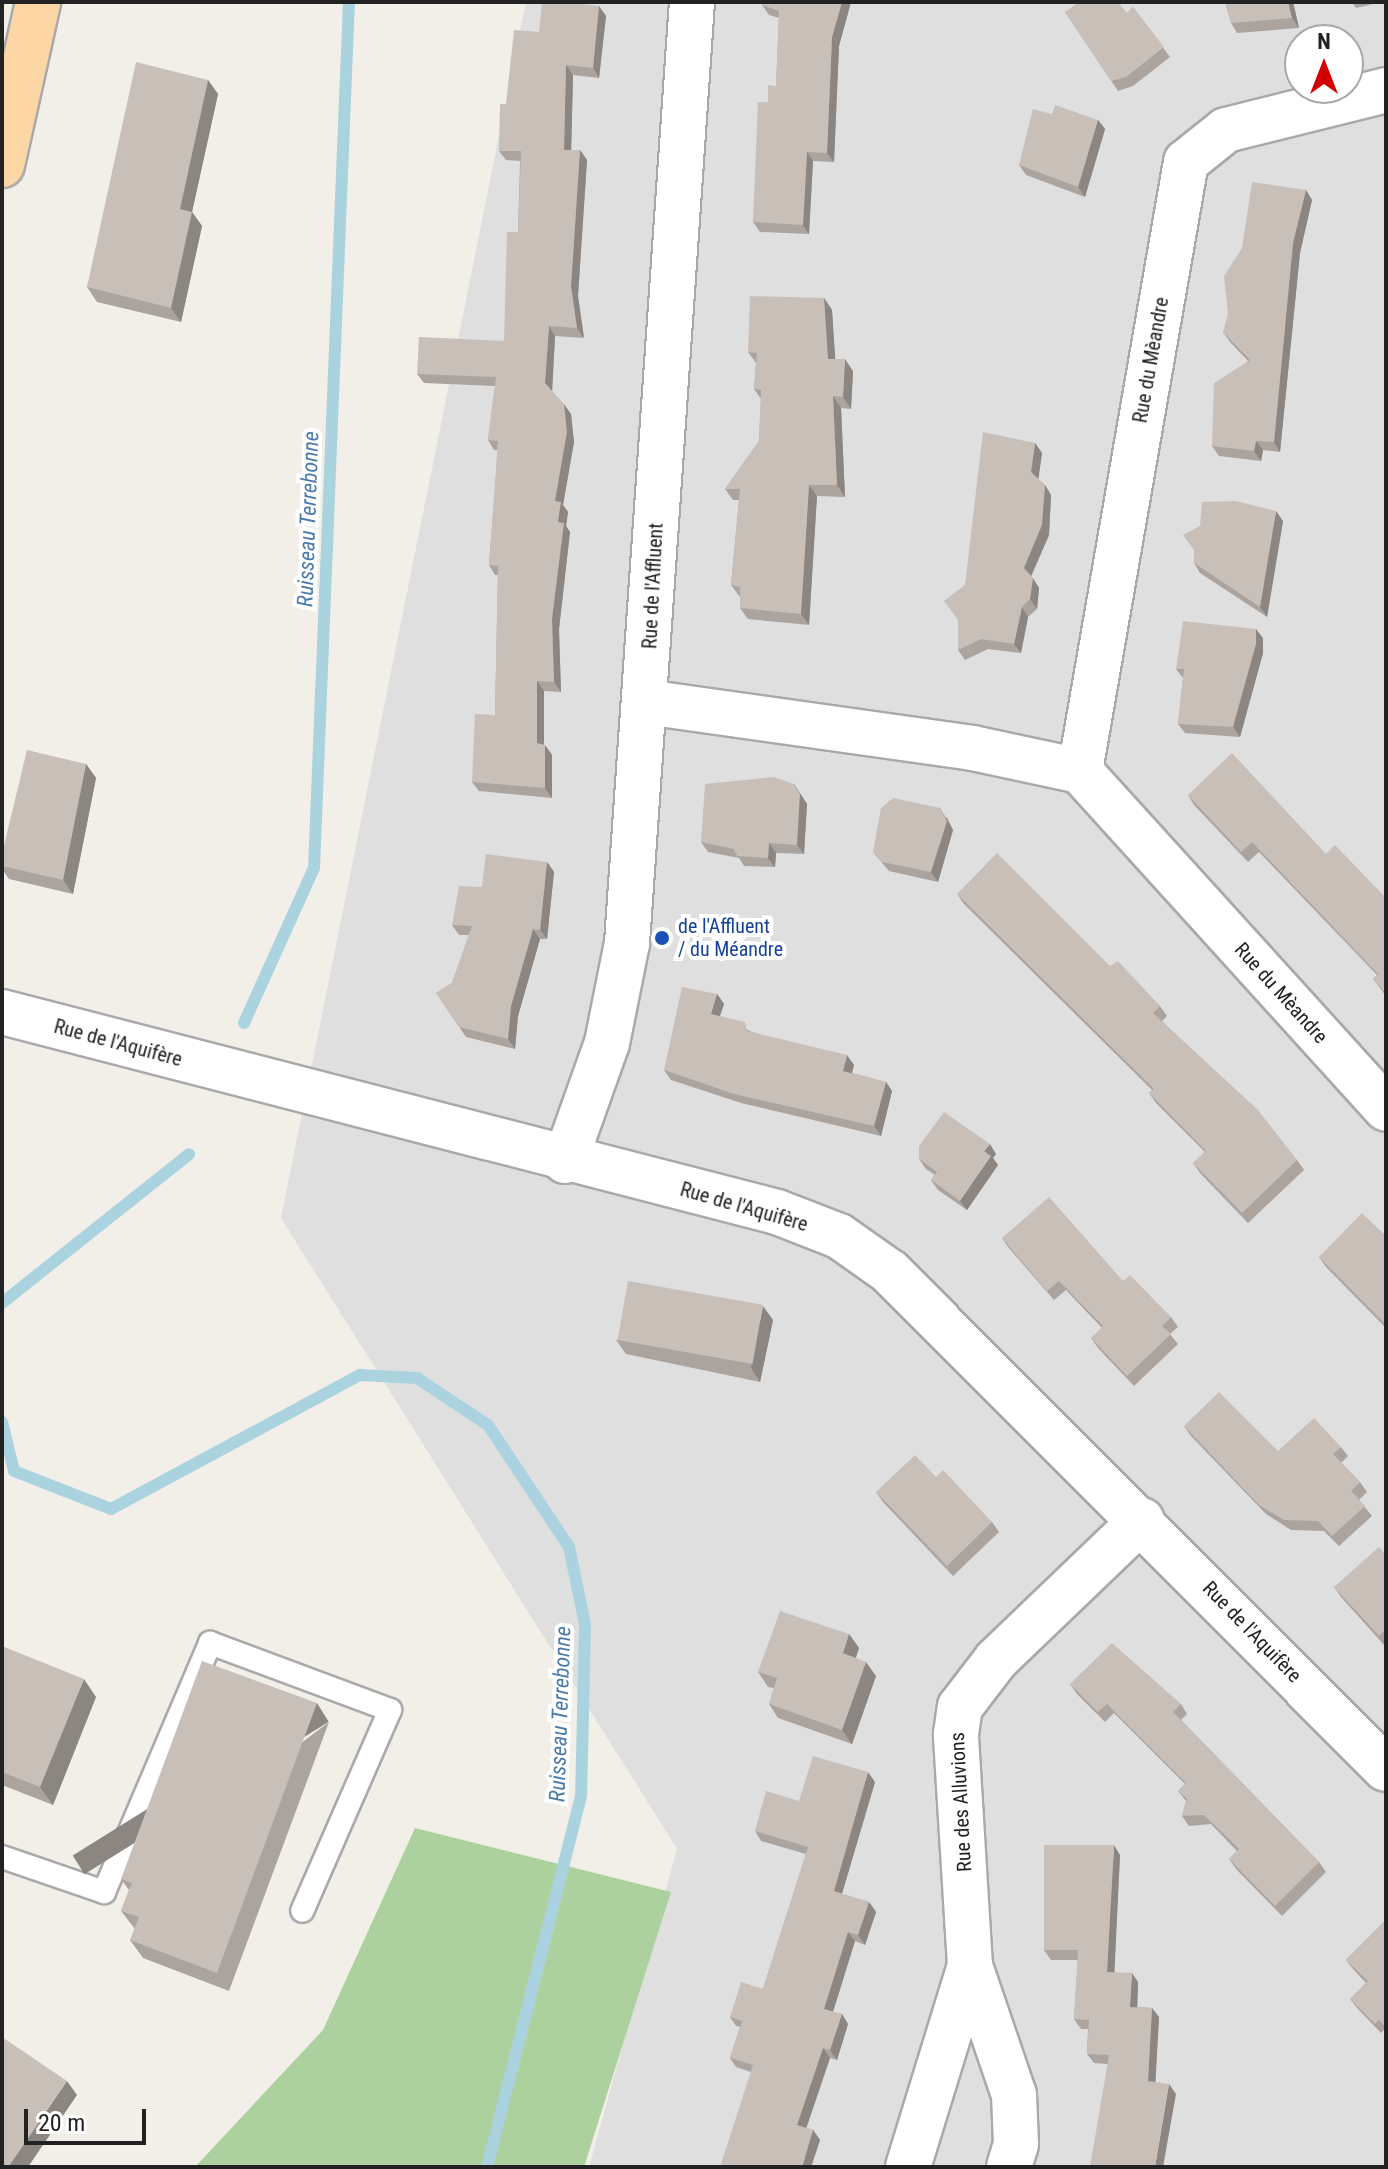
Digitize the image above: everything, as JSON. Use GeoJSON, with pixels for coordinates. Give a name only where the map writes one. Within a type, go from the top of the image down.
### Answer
{"type":"FeatureCollection","features":[{"type":"Feature","properties":{"kind":"main road"},"geometry":{"type":"LineString","coordinates":[[2,165],[38,2]]}},
{"type":"Feature","properties":{"kind":"street","name":"Rue de l'Affluent"},"geometry":{"type":"LineString","coordinates":[[565,1161],[607,1043],[627,943],[692,2]]}},
{"type":"Feature","properties":{"kind":"street","name":"Rue du Mèandre"},"geometry":{"type":"LineString","coordinates":[[1386,90],[1226,130],[1186,162],[1080,771],[1386,1109]]}},
{"type":"Feature","properties":{"kind":"street"},"geometry":{"type":"LineString","coordinates":[[646,702],[973,748],[1080,771]]}},
{"type":"Feature","properties":{"kind":"street","name":"Rue de l'Aquifère"},"geometry":{"type":"LineString","coordinates":[[2,1012],[565,1161],[777,1212],[839,1236],[890,1272],[1142,1520],[1386,1769]]}},
{"type":"Feature","properties":{"kind":"street","name":"Rue des Alluvions"},"geometry":{"type":"LineString","coordinates":[[1009,2167],[1016,2144],[1014,2095],[970,1966],[956,1734],[960,1707],[996,1660],[1142,1520]]}},
{"type":"Feature","properties":{"kind":"street","name":"Rue des Alluvions"},"geometry":{"type":"LineString","coordinates":[[908,2167],[970,1966]]}},
{"type":"Feature","properties":{"kind":"lane"},"geometry":{"type":"LineString","coordinates":[[2,1857],[104,1892],[210,1643],[390,1710],[302,1911]]}},
{"type":"Feature","properties":{"kind":"shaded area"},"geometry":{"type":"Polygon","coordinates":[[[526,2],[1386,2],[1386,2167],[589,2167],[677,1849],[281,1218],[526,2]]]}},
{"type":"Feature","properties":{"kind":"green space"},"geometry":{"type":"Polygon","coordinates":[[[415,1828],[671,1892],[584,2167],[195,2167],[323,2030],[415,1828]]]}},
{"type":"Feature","properties":{"kind":"building"},"geometry":{"type":"Polygon","coordinates":[[[542,2],[599,6],[593,68],[566,65],[564,150],[580,150],[571,286],[577,328],[549,326],[545,383],[564,404],[567,432],[555,501],[561,502],[558,522],[564,523],[552,619],[554,682],[537,681],[537,743],[545,745],[545,788],[472,782],[475,714],[495,715],[498,566],[489,565],[498,441],[488,440],[496,377],[417,374],[419,337],[504,341],[507,232],[518,232],[521,151],[499,151],[500,104],[506,104],[514,30],[539,32],[542,2]]]}},
{"type":"Feature","properties":{"kind":"building"},"geometry":{"type":"Polygon","coordinates":[[[763,2],[842,2],[832,37],[827,153],[807,152],[803,225],[753,222],[758,102],[768,102],[768,85],[776,86],[779,11],[762,5],[763,2]]]}},
{"type":"Feature","properties":{"kind":"building"},"geometry":{"type":"Polygon","coordinates":[[[1079,2],[1118,2],[1127,13],[1133,7],[1164,47],[1126,77],[1111,81],[1065,12],[1079,2]]]}},
{"type":"Feature","properties":{"kind":"building"},"geometry":{"type":"Polygon","coordinates":[[[1225,2],[1288,2],[1292,18],[1231,23],[1225,2]]]}},
{"type":"Feature","properties":{"kind":"building"},"geometry":{"type":"Polygon","coordinates":[[[136,62],[208,80],[180,209],[192,212],[171,308],[87,287],[136,62]]]}},
{"type":"Feature","properties":{"kind":"building"},"geometry":{"type":"Polygon","coordinates":[[[1055,105],[1098,120],[1078,187],[1019,165],[1033,109],[1052,114],[1055,105]]]}},
{"type":"Feature","properties":{"kind":"building"},"geometry":{"type":"Polygon","coordinates":[[[1252,182],[1306,190],[1293,243],[1274,442],[1256,441],[1254,451],[1212,446],[1214,383],[1250,360],[1223,332],[1228,314],[1224,276],[1242,248],[1252,182]]]}},
{"type":"Feature","properties":{"kind":"building"},"geometry":{"type":"Polygon","coordinates":[[[750,296],[824,298],[828,359],[845,359],[843,397],[833,396],[837,485],[809,485],[801,614],[740,608],[740,587],[731,585],[740,489],[725,489],[759,441],[761,390],[754,389],[757,353],[748,352],[750,296]]]}},
{"type":"Feature","properties":{"kind":"building"},"geometry":{"type":"Polygon","coordinates":[[[983,432],[1035,443],[1031,472],[1045,485],[1042,525],[1024,568],[1033,578],[1030,599],[1022,607],[1014,644],[981,639],[958,650],[958,620],[944,601],[965,585],[983,432]]]}},
{"type":"Feature","properties":{"kind":"building"},"geometry":{"type":"Polygon","coordinates":[[[1236,501],[1276,511],[1260,607],[1194,563],[1194,550],[1183,535],[1200,526],[1202,502],[1236,501]]]}},
{"type":"Feature","properties":{"kind":"building"},"geometry":{"type":"Polygon","coordinates":[[[1183,621],[1256,629],[1256,644],[1233,727],[1178,724],[1184,669],[1176,669],[1183,621]]]}},
{"type":"Feature","properties":{"kind":"building"},"geometry":{"type":"Polygon","coordinates":[[[27,750],[86,764],[63,880],[2,866],[2,854],[27,750]]]}},
{"type":"Feature","properties":{"kind":"building"},"geometry":{"type":"Polygon","coordinates":[[[1232,753],[1326,854],[1335,845],[1386,898],[1386,994],[1373,979],[1378,974],[1252,842],[1241,852],[1188,795],[1232,753]]]}},
{"type":"Feature","properties":{"kind":"building"},"geometry":{"type":"Polygon","coordinates":[[[774,777],[794,784],[800,794],[797,845],[769,843],[768,858],[737,856],[734,849],[701,842],[705,784],[774,777]]]}},
{"type":"Feature","properties":{"kind":"building"},"geometry":{"type":"Polygon","coordinates":[[[893,798],[940,808],[947,821],[931,872],[882,862],[873,852],[881,808],[893,798]]]}},
{"type":"Feature","properties":{"kind":"building"},"geometry":{"type":"Polygon","coordinates":[[[997,853],[1110,966],[1118,961],[1160,1006],[1153,1013],[1258,1110],[1297,1160],[1242,1213],[1193,1163],[1206,1151],[1149,1093],[1154,1089],[957,894],[997,853]]]}},
{"type":"Feature","properties":{"kind":"building"},"geometry":{"type":"Polygon","coordinates":[[[486,854],[547,862],[540,930],[533,929],[511,1006],[508,1039],[459,1027],[436,993],[452,983],[472,926],[452,925],[459,886],[482,887],[486,854]]]}},
{"type":"Feature","properties":{"kind":"building"},"geometry":{"type":"Polygon","coordinates":[[[682,987],[717,994],[711,1014],[745,1022],[747,1031],[847,1055],[843,1071],[886,1082],[874,1126],[734,1094],[664,1070],[682,987]]]}},
{"type":"Feature","properties":{"kind":"building"},"geometry":{"type":"Polygon","coordinates":[[[944,1112],[990,1144],[984,1151],[991,1156],[960,1201],[931,1180],[937,1172],[919,1159],[919,1146],[944,1112]]]}},
{"type":"Feature","properties":{"kind":"building"},"geometry":{"type":"Polygon","coordinates":[[[1049,1197],[1123,1281],[1130,1275],[1171,1317],[1162,1326],[1171,1334],[1127,1376],[1091,1338],[1103,1326],[1059,1281],[1047,1291],[1002,1238],[1049,1197]]]}},
{"type":"Feature","properties":{"kind":"building"},"geometry":{"type":"Polygon","coordinates":[[[1362,1213],[1386,1236],[1386,1325],[1319,1257],[1362,1213]]]}},
{"type":"Feature","properties":{"kind":"building"},"geometry":{"type":"Polygon","coordinates":[[[628,1281],[763,1305],[752,1364],[618,1340],[628,1281]]]}},
{"type":"Feature","properties":{"kind":"building"},"geometry":{"type":"Polygon","coordinates":[[[1219,1392],[1278,1451],[1314,1418],[1341,1447],[1333,1454],[1360,1482],[1351,1491],[1365,1506],[1332,1536],[1318,1521],[1284,1520],[1259,1505],[1184,1426],[1219,1392]]]}},
{"type":"Feature","properties":{"kind":"building"},"geometry":{"type":"Polygon","coordinates":[[[915,1455],[936,1477],[943,1470],[992,1522],[947,1566],[876,1492],[915,1455]]]}},
{"type":"Feature","properties":{"kind":"building"},"geometry":{"type":"Polygon","coordinates":[[[1379,1547],[1386,1555],[1386,1629],[1379,1636],[1334,1587],[1379,1547]]]}},
{"type":"Feature","properties":{"kind":"building"},"geometry":{"type":"Polygon","coordinates":[[[780,1611],[849,1634],[843,1653],[866,1662],[842,1730],[769,1704],[777,1678],[758,1672],[780,1611]]]}},
{"type":"Feature","properties":{"kind":"building"},"geometry":{"type":"Polygon","coordinates":[[[1112,1643],[1181,1704],[1173,1712],[1319,1862],[1275,1906],[1229,1859],[1239,1849],[1204,1815],[1182,1816],[1187,1799],[1178,1791],[1186,1783],[1107,1704],[1098,1712],[1070,1684],[1112,1643]]]}},
{"type":"Feature","properties":{"kind":"building"},"geometry":{"type":"Polygon","coordinates":[[[2,1646],[84,1679],[40,1787],[2,1772],[2,1646]]]}},
{"type":"Feature","properties":{"kind":"building"},"geometry":{"type":"Polygon","coordinates":[[[202,1661],[317,1703],[217,1973],[130,1940],[139,1917],[121,1911],[132,1883],[121,1879],[202,1661]]]}},
{"type":"Feature","properties":{"kind":"building"},"geometry":{"type":"Polygon","coordinates":[[[813,1756],[868,1772],[834,1891],[869,1902],[858,1935],[848,1932],[824,2009],[842,2014],[830,2050],[823,2048],[797,2125],[813,2130],[802,2167],[720,2167],[753,2065],[730,2058],[742,2021],[730,2017],[741,1982],[763,1989],[808,1847],[755,1831],[766,1791],[799,1801],[813,1756]]]}},
{"type":"Feature","properties":{"kind":"building"},"geometry":{"type":"Polygon","coordinates":[[[1044,1845],[1114,1845],[1107,1972],[1132,1973],[1130,2007],[1152,2008],[1148,2081],[1169,2084],[1155,2167],[1090,2167],[1109,2055],[1087,2054],[1089,2020],[1074,2019],[1078,1950],[1044,1950],[1044,1845]]]}},
{"type":"Feature","properties":{"kind":"building"},"geometry":{"type":"Polygon","coordinates":[[[1386,1920],[1386,2027],[1379,2020],[1375,2024],[1350,1999],[1368,1981],[1346,1960],[1386,1920]]]}},
{"type":"Feature","properties":{"kind":"building"},"geometry":{"type":"Polygon","coordinates":[[[2,2037],[67,2081],[8,2167],[2,2167],[2,2037]]]}},
{"type":"Feature","properties":{"kind":"waterway","name":"Ruisseau Terrebonne"},"geometry":{"type":"LineString","coordinates":[[244,1023],[314,868],[349,2]]}},
{"type":"Feature","properties":{"kind":"waterway","name":"Ruisseau Terrebonne"},"geometry":{"type":"LineString","coordinates":[[2,1303],[189,1154]]}},
{"type":"Feature","properties":{"kind":"waterway","name":"Ruisseau Terrebonne"},"geometry":{"type":"LineString","coordinates":[[2,1422],[14,1471],[111,1509],[360,1375],[417,1378],[488,1425],[569,1547],[585,1624],[581,1796],[487,2167]]}},
{"type":"Feature","properties":{"kind":"place","name":"de l'Affluent / du Méandre"},"geometry":{"type":"Point","coordinates":[662,938]}}]}
